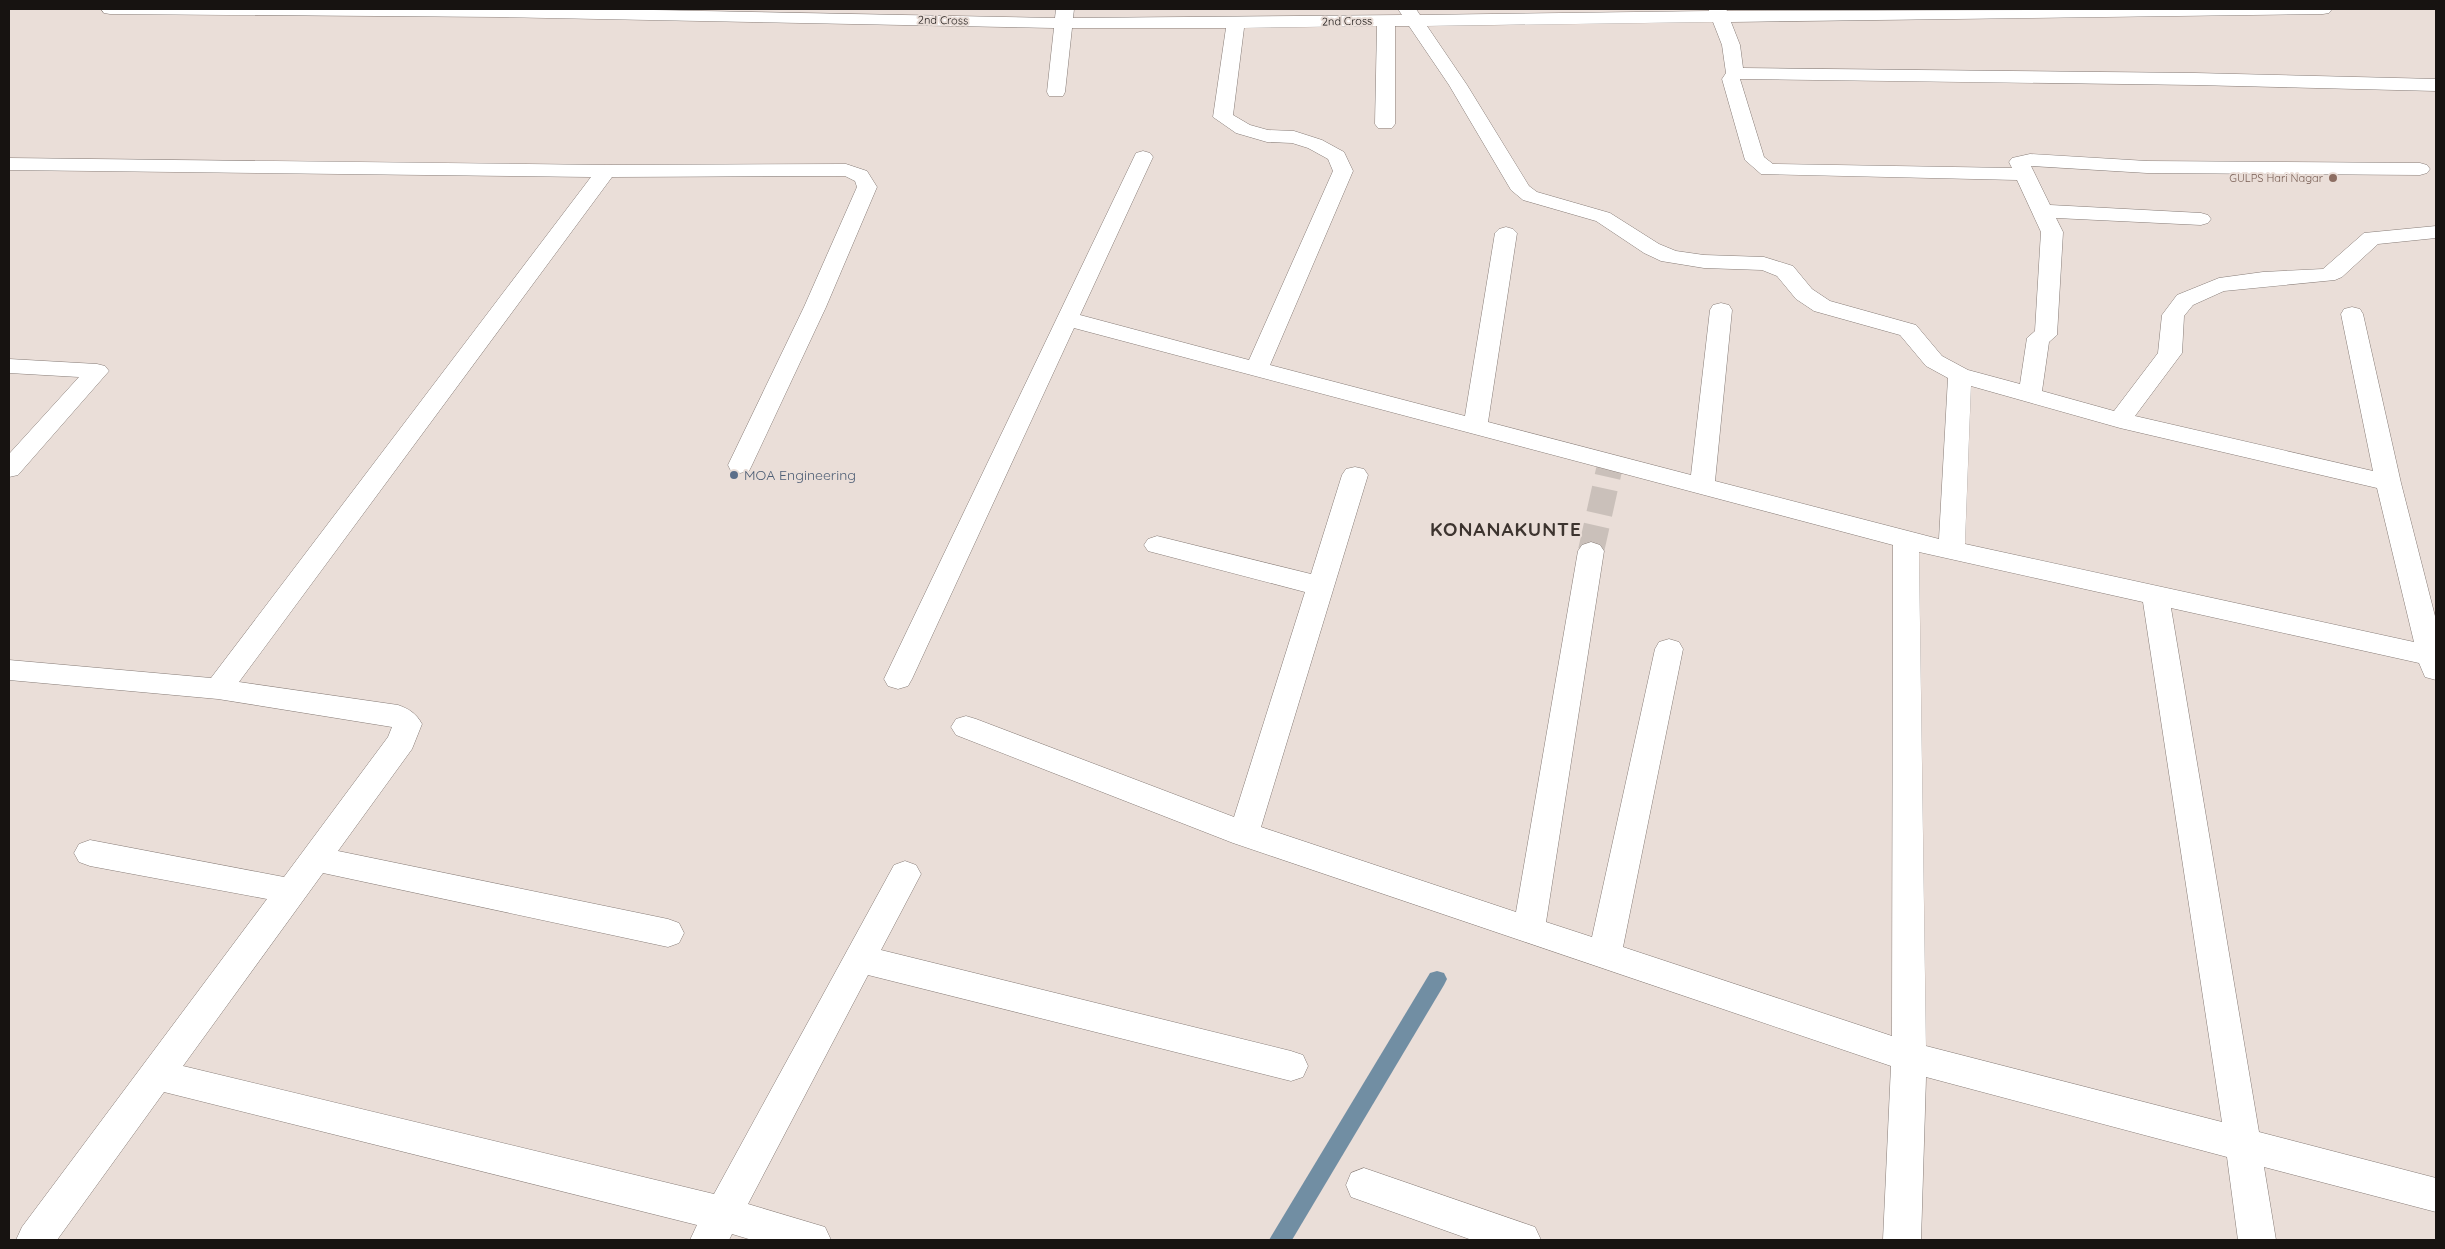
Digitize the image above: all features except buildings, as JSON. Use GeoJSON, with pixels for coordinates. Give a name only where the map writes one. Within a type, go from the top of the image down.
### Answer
{"type":"FeatureCollection","features":[{"type":"Feature","properties":{"kind":"street","name":"2nd Cross"},"geometry":{"type":"LineString","coordinates":[[110,9],[1212,16],[1236,23],[1386,20],[1411,14],[2323,9]]}},
{"type":"Feature","properties":{"kind":"street"},"geometry":{"type":"LineString","coordinates":[[1719,13],[1731,45],[1735,73],[1731,79],[1755,160],[1768,170],[2024,174]]}},
{"type":"Feature","properties":{"kind":"street"},"geometry":{"type":"LineString","coordinates":[[1411,14],[1521,190],[1530,196],[1603,217],[1620,226],[1642,244],[1667,255],[1687,259],[1764,264],[1785,272],[1804,294],[1822,306],[1841,313],[1908,330],[1934,361],[1960,375],[2120,420],[2388,483]]}},
{"type":"Feature","properties":{"kind":"street"},"geometry":{"type":"LineString","coordinates":[[1056,92],[1064,16]]}},
{"type":"Feature","properties":{"kind":"street"},"geometry":{"type":"LineString","coordinates":[[1385,124],[1386,20]]}},
{"type":"Feature","properties":{"kind":"street"},"geometry":{"type":"LineString","coordinates":[[1236,23],[1223,116],[1243,129],[1267,136],[1294,137],[1315,144],[1337,156],[1342,171],[1257,369]]}},
{"type":"Feature","properties":{"kind":"street"},"geometry":{"type":"LineString","coordinates":[[1735,73],[2195,79],[2436,85]]}},
{"type":"Feature","properties":{"kind":"street"},"geometry":{"type":"LineString","coordinates":[[898,679],[1143,157]]}},
{"type":"Feature","properties":{"kind":"street"},"geometry":{"type":"LineString","coordinates":[[2030,395],[2038,338],[2046,335],[2052,232],[2019,162],[2030,160],[2146,167],[2420,169]]}},
{"type":"Feature","properties":{"kind":"street"},"geometry":{"type":"LineString","coordinates":[[9,164],[606,171],[846,170],[858,173],[865,180],[867,187],[822,290],[740,465]]}},
{"type":"Feature","properties":{"kind":"street"},"geometry":{"type":"LineString","coordinates":[[218,689],[606,171]]}},
{"type":"Feature","properties":{"kind":"street"},"geometry":{"type":"LineString","coordinates":[[2042,211],[2201,219]]}},
{"type":"Feature","properties":{"kind":"street"},"geometry":{"type":"LineString","coordinates":[[2120,420],[2170,353],[2173,315],[2185,300],[2219,285],[2263,279],[2327,275],[2334,272],[2372,238],[2436,232]]}},
{"type":"Feature","properties":{"kind":"street"},"geometry":{"type":"LineString","coordinates":[[1475,426],[1506,233]]}},
{"type":"Feature","properties":{"kind":"street"},"geometry":{"type":"LineString","coordinates":[[1702,486],[1721,310]]}},
{"type":"Feature","properties":{"kind":"street"},"geometry":{"type":"LineString","coordinates":[[1067,319],[1906,540],[2154,594],[2434,662],[2388,483],[2352,314]]}},
{"type":"Feature","properties":{"kind":"street"},"geometry":{"type":"LineString","coordinates":[[9,366],[96,371],[9,469]]}},
{"type":"Feature","properties":{"kind":"street"},"geometry":{"type":"LineString","coordinates":[[1952,550],[1960,375]]}},
{"type":"Feature","properties":{"kind":"street"},"geometry":{"type":"LineString","coordinates":[[1244,834],[1354,474]]}},
{"type":"Feature","properties":{"kind":"street"},"geometry":{"type":"LineString","coordinates":[[1902,1240],[1909,1057],[1906,540]]}},
{"type":"Feature","properties":{"kind":"street"},"geometry":{"type":"LineString","coordinates":[[1157,545],[1320,586]]}},
{"type":"Feature","properties":{"kind":"street"},"geometry":{"type":"LineString","coordinates":[[1529,928],[1591,551]]}},
{"type":"Feature","properties":{"kind":"street"},"geometry":{"type":"LineString","coordinates":[[2154,594],[2244,1144],[2257,1240]]}},
{"type":"Feature","properties":{"kind":"street"},"geometry":{"type":"LineString","coordinates":[[1605,954],[1669,649]]}},
{"type":"Feature","properties":{"kind":"street"},"geometry":{"type":"LineString","coordinates":[[9,670],[218,689],[398,716],[407,724],[402,741],[35,1240]]}},
{"type":"Feature","properties":{"kind":"street"},"geometry":{"type":"LineString","coordinates":[[966,727],[1244,834],[1909,1057],[2436,1195]]}},
{"type":"Feature","properties":{"kind":"street"},"geometry":{"type":"LineString","coordinates":[[90,853],[292,891]]}},
{"type":"Feature","properties":{"kind":"street"},"geometry":{"type":"LineString","coordinates":[[315,859],[668,933]]}},
{"type":"Feature","properties":{"kind":"street"},"geometry":{"type":"LineString","coordinates":[[716,1227],[905,874]]}},
{"type":"Feature","properties":{"kind":"street"},"geometry":{"type":"LineString","coordinates":[[859,959],[1290,1066]]}},
{"type":"Feature","properties":{"kind":"street"},"geometry":{"type":"LineString","coordinates":[[157,1075],[716,1227],[812,1240]]}},
{"type":"Feature","properties":{"kind":"street"},"geometry":{"type":"LineString","coordinates":[[1364,1186],[1522,1240]]}},
{"type":"Feature","properties":{"kind":"waterway"},"geometry":{"type":"LineString","coordinates":[[1280,1240],[1437,979]]}},
{"type":"Feature","properties":{"kind":"tunnel"},"geometry":{"type":"LineString","coordinates":[[1591,551],[1611,461]]}},
{"type":"Feature","properties":{"kind":"place","name":"GULPS Hari Nagar"},"geometry":{"type":"Point","coordinates":[2333,178]}},
{"type":"Feature","properties":{"kind":"place","name":"MOA Engineering"},"geometry":{"type":"Point","coordinates":[734,475]}},
{"type":"Feature","properties":{"kind":"district","name":"KONANAKUNTE"},"geometry":{"type":"Point","coordinates":[1506,529]}}]}
